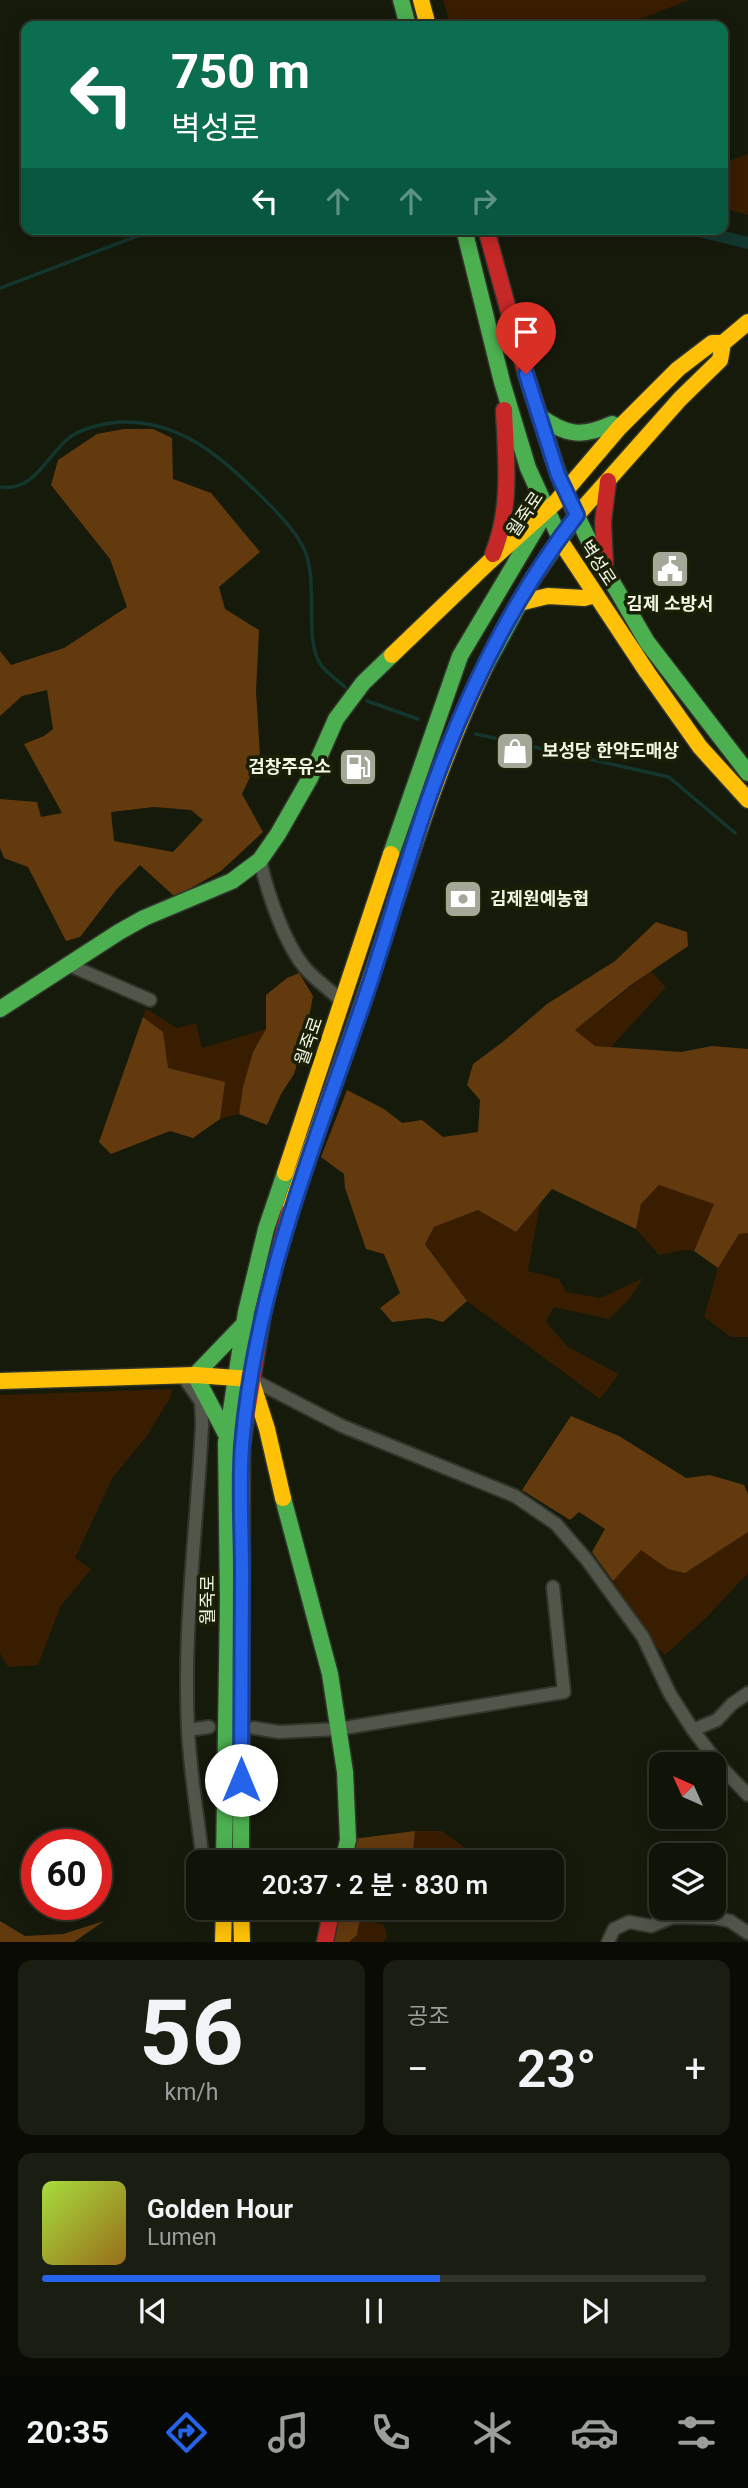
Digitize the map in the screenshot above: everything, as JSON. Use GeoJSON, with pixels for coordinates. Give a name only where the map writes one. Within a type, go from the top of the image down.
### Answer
{"type":"FeatureCollection","features":[{"type":"Feature","properties":{"kind":"main road"},"geometry":{"type":"LineString","coordinates":[[401,0],[407,21]]}},
{"type":"Feature","properties":{"kind":"main road"},"geometry":{"type":"LineString","coordinates":[[421,0],[427,21]]}},
{"type":"Feature","properties":{"kind":"main road","name":"벽성로"},"geometry":{"type":"LineString","coordinates":[[465,235],[502,382],[528,468],[559,537],[595,595],[700,747],[748,800]]}},
{"type":"Feature","properties":{"kind":"main road","name":"벽성로"},"geometry":{"type":"LineString","coordinates":[[488,235],[539,416],[564,490],[647,642],[748,773]]}},
{"type":"Feature","properties":{"kind":"main road","name":"월죽로"},"geometry":{"type":"LineString","coordinates":[[225,1850],[227,1436],[285,1227],[367,991],[430,796],[478,677],[559,537],[680,399],[720,360],[723,343],[748,322]]}},
{"type":"Feature","properties":{"kind":"main road","name":"월죽로"},"geometry":{"type":"LineString","coordinates":[[241,1850],[245,1323],[266,1229],[460,656],[547,510],[619,428],[647,403],[678,369],[712,342],[723,343]]}},
{"type":"Feature","properties":{"kind":"main road"},"geometry":{"type":"LineString","coordinates":[[489,562],[501,538],[505,519],[502,382]]}},
{"type":"Feature","properties":{"kind":"main road"},"geometry":{"type":"LineString","coordinates":[[539,416],[555,428],[570,433],[595,433],[612,424],[619,428]]}},
{"type":"Feature","properties":{"kind":"main road"},"geometry":{"type":"LineString","coordinates":[[606,571],[603,532],[604,503],[609,478]]}},
{"type":"Feature","properties":{"kind":"main road"},"geometry":{"type":"LineString","coordinates":[[0,1009],[136,923],[232,881],[260,860],[301,795],[336,719],[347,702],[363,683],[489,562],[547,510]]}},
{"type":"Feature","properties":{"kind":"main road"},"geometry":{"type":"LineString","coordinates":[[519,603],[548,596],[584,598],[595,595]]}},
{"type":"Feature","properties":{"kind":"main road"},"geometry":{"type":"LineString","coordinates":[[189,1376],[245,1323]]}},
{"type":"Feature","properties":{"kind":"main road"},"geometry":{"type":"LineString","coordinates":[[189,1376],[227,1436]]}},
{"type":"Feature","properties":{"kind":"main road"},"geometry":{"type":"LineString","coordinates":[[0,1381],[189,1376],[244,1379],[268,1429],[287,1516],[330,1674],[345,1772],[348,1840],[346,1850]]}},
{"type":"Feature","properties":{"kind":"main road"},"geometry":{"type":"LineString","coordinates":[[223,1942],[224,1920]]}},
{"type":"Feature","properties":{"kind":"main road"},"geometry":{"type":"LineString","coordinates":[[241,1920],[242,1942]]}},
{"type":"Feature","properties":{"kind":"main road"},"geometry":{"type":"LineString","coordinates":[[325,1942],[330,1920]]}},
{"type":"Feature","properties":{"kind":"street"},"geometry":{"type":"LineString","coordinates":[[260,860],[267,891],[292,947],[306,969],[343,1002]]}},
{"type":"Feature","properties":{"kind":"street"},"geometry":{"type":"LineString","coordinates":[[69,965],[150,1000]]}},
{"type":"Feature","properties":{"kind":"street"},"geometry":{"type":"LineString","coordinates":[[189,1376],[201,1402],[202,1425],[188,1625],[188,1730],[202,1850]]}},
{"type":"Feature","properties":{"kind":"street"},"geometry":{"type":"LineString","coordinates":[[244,1379],[342,1426],[515,1496],[556,1524],[587,1560],[643,1637],[670,1695],[693,1730],[721,1767],[748,1795]]}},
{"type":"Feature","properties":{"kind":"street"},"geometry":{"type":"LineString","coordinates":[[254,1728],[279,1732],[338,1729],[564,1692],[553,1587]]}},
{"type":"Feature","properties":{"kind":"street"},"geometry":{"type":"LineString","coordinates":[[693,1730],[716,1720],[748,1693]]}},
{"type":"Feature","properties":{"kind":"street"},"geometry":{"type":"LineString","coordinates":[[188,1730],[209,1727]]}},
{"type":"Feature","properties":{"kind":"street"},"geometry":{"type":"LineString","coordinates":[[608,1942],[614,1929],[629,1922],[651,1926],[673,1917],[730,1921],[748,1933]]}},
{"type":"Feature","properties":{"kind":"shaded area"},"geometry":{"type":"Polygon","coordinates":[[[443,0],[689,0],[635,21],[449,21],[443,0]]]}},
{"type":"Feature","properties":{"kind":"shaded area"},"geometry":{"type":"Polygon","coordinates":[[[748,154],[748,215],[728,209],[728,161],[748,154]]]}},
{"type":"Feature","properties":{"kind":"shaded area"},"geometry":{"type":"Polygon","coordinates":[[[124,429],[153,429],[172,438],[173,479],[211,493],[260,552],[219,587],[225,609],[259,630],[256,691],[260,756],[242,794],[263,832],[221,871],[175,897],[140,865],[116,890],[80,937],[66,941],[28,867],[4,858],[0,848],[0,799],[37,802],[41,817],[62,813],[24,744],[53,729],[47,690],[22,696],[0,716],[0,651],[11,665],[64,648],[127,607],[110,559],[51,485],[58,460],[97,434],[124,429]],[[154,807],[111,812],[114,841],[173,852],[203,820],[191,810],[154,807]]]}},
{"type":"Feature","properties":{"kind":"shaded area"},"geometry":{"type":"Polygon","coordinates":[[[656,922],[687,932],[688,946],[631,985],[575,1030],[595,1046],[681,1052],[712,1046],[748,1049],[748,1233],[739,1234],[718,1268],[694,1251],[714,1204],[659,1185],[641,1204],[636,1229],[552,1189],[516,1232],[478,1210],[434,1227],[425,1244],[467,1301],[443,1322],[428,1318],[392,1322],[380,1308],[400,1293],[384,1254],[366,1249],[345,1188],[344,1174],[321,1157],[347,1090],[384,1109],[402,1123],[422,1120],[443,1137],[478,1132],[480,1100],[467,1085],[473,1064],[547,1004],[615,961],[656,922]]]}},
{"type":"Feature","properties":{"kind":"shaded area"},"geometry":{"type":"Polygon","coordinates":[[[651,971],[666,987],[611,1047],[595,1046],[575,1030],[651,971]]]}},
{"type":"Feature","properties":{"kind":"shaded area"},"geometry":{"type":"Polygon","coordinates":[[[299,973],[313,996],[305,1038],[294,1074],[281,1094],[267,1125],[239,1114],[243,1087],[253,1052],[266,1029],[266,995],[287,978],[299,973]]]}},
{"type":"Feature","properties":{"kind":"shaded area"},"geometry":{"type":"Polygon","coordinates":[[[146,1009],[177,1028],[196,1023],[202,1048],[266,1029],[249,1070],[239,1114],[220,1119],[224,1082],[167,1068],[163,1032],[143,1017],[146,1009]]]}},
{"type":"Feature","properties":{"kind":"shaded area"},"geometry":{"type":"Polygon","coordinates":[[[143,1017],[163,1032],[168,1068],[225,1082],[220,1119],[193,1138],[170,1131],[111,1154],[99,1142],[143,1017]]]}},
{"type":"Feature","properties":{"kind":"shaded area"},"geometry":{"type":"Polygon","coordinates":[[[659,1185],[715,1204],[694,1251],[684,1250],[659,1255],[636,1229],[641,1204],[659,1185]]]}},
{"type":"Feature","properties":{"kind":"shaded area"},"geometry":{"type":"Polygon","coordinates":[[[540,1203],[528,1271],[559,1279],[566,1292],[600,1298],[643,1278],[630,1298],[609,1319],[554,1307],[546,1322],[568,1347],[619,1374],[600,1399],[467,1301],[425,1243],[434,1227],[478,1210],[516,1232],[540,1203]]]}},
{"type":"Feature","properties":{"kind":"shaded area"},"geometry":{"type":"Polygon","coordinates":[[[748,1233],[748,1337],[731,1337],[704,1317],[718,1268],[739,1234],[748,1233]]]}},
{"type":"Feature","properties":{"kind":"shaded area"},"geometry":{"type":"Polygon","coordinates":[[[172,1389],[171,1396],[147,1436],[113,1477],[75,1558],[91,1569],[60,1607],[38,1665],[8,1667],[0,1653],[0,1395],[172,1389]]]}},
{"type":"Feature","properties":{"kind":"shaded area"},"geometry":{"type":"Polygon","coordinates":[[[571,1416],[619,1436],[686,1478],[710,1475],[744,1485],[748,1494],[748,1532],[685,1573],[668,1569],[641,1550],[613,1581],[592,1552],[605,1529],[579,1512],[570,1520],[522,1490],[571,1416]]]}},
{"type":"Feature","properties":{"kind":"shaded area"},"geometry":{"type":"Polygon","coordinates":[[[748,1532],[748,1573],[707,1617],[665,1655],[651,1641],[613,1581],[641,1549],[668,1569],[748,1532]]]}},
{"type":"Feature","properties":{"kind":"shaded area"},"geometry":{"type":"Polygon","coordinates":[[[415,1831],[442,1831],[468,1850],[413,1850],[415,1831]]]}},
{"type":"Feature","properties":{"kind":"shaded area"},"geometry":{"type":"Polygon","coordinates":[[[415,1831],[413,1850],[351,1850],[353,1839],[415,1831]]]}},
{"type":"Feature","properties":{"kind":"shaded area"},"geometry":{"type":"Polygon","coordinates":[[[334,1920],[360,1920],[357,1935],[349,1942],[329,1942],[334,1920]]]}},
{"type":"Feature","properties":{"kind":"shaded area"},"geometry":{"type":"Polygon","coordinates":[[[359,1920],[368,1920],[384,1925],[387,1936],[384,1942],[349,1942],[357,1935],[359,1920]]]}},
{"type":"Feature","properties":{"kind":"shaded area"},"geometry":{"type":"Polygon","coordinates":[[[0,1921],[25,1936],[63,1934],[104,1921],[74,1942],[0,1942],[0,1921]]]}},
{"type":"Feature","properties":{"kind":"waterway"},"geometry":{"type":"LineString","coordinates":[[0,288],[140,235]]}},
{"type":"Feature","properties":{"kind":"waterway"},"geometry":{"type":"LineString","coordinates":[[715,235],[748,243]]}},
{"type":"Feature","properties":{"kind":"waterway"},"geometry":{"type":"LineString","coordinates":[[0,487],[22,484],[39,471],[70,437],[101,425],[142,423],[162,427],[198,443],[246,481],[298,538],[310,574],[316,653],[323,668],[345,687]]}},
{"type":"Feature","properties":{"kind":"waterway"},"geometry":{"type":"LineString","coordinates":[[367,701],[418,719]]}},
{"type":"Feature","properties":{"kind":"waterway"},"geometry":{"type":"LineString","coordinates":[[476,734],[669,777],[735,833]]}},
{"type":"Feature","properties":{"kind":"traffic: fast"},"geometry":{"type":"LineString","coordinates":[[401,0],[407,21]]}},
{"type":"Feature","properties":{"kind":"traffic: fast"},"geometry":{"type":"LineString","coordinates":[[465,235],[502,382],[528,468],[563,545]]}},
{"type":"Feature","properties":{"kind":"traffic: fast"},"geometry":{"type":"LineString","coordinates":[[539,416],[566,431],[582,433],[612,424],[619,428]]}},
{"type":"Feature","properties":{"kind":"traffic: fast"},"geometry":{"type":"LineString","coordinates":[[553,458],[564,490],[593,549],[647,642],[748,773]]}},
{"type":"Feature","properties":{"kind":"traffic: fast"},"geometry":{"type":"LineString","coordinates":[[391,854],[460,656],[547,510]]}},
{"type":"Feature","properties":{"kind":"traffic: fast"},"geometry":{"type":"LineString","coordinates":[[485,667],[532,580],[577,515]]}},
{"type":"Feature","properties":{"kind":"traffic: fast"},"geometry":{"type":"LineString","coordinates":[[0,1009],[119,932],[144,918],[232,881],[260,860],[310,778],[336,719],[363,683],[392,655]]}},
{"type":"Feature","properties":{"kind":"traffic: fast"},"geometry":{"type":"LineString","coordinates":[[224,1850],[228,1600],[226,1443],[246,1312],[266,1229],[285,1173]]}},
{"type":"Feature","properties":{"kind":"traffic: fast"},"geometry":{"type":"LineString","coordinates":[[227,1436],[195,1375],[245,1323]]}},
{"type":"Feature","properties":{"kind":"traffic: fast"},"geometry":{"type":"LineString","coordinates":[[241,1850],[244,1431]]}},
{"type":"Feature","properties":{"kind":"traffic: fast"},"geometry":{"type":"LineString","coordinates":[[283,1498],[330,1674],[345,1772],[348,1840],[346,1850]]}},
{"type":"Feature","properties":{"kind":"traffic: slow"},"geometry":{"type":"LineString","coordinates":[[421,0],[427,21]]}},
{"type":"Feature","properties":{"kind":"traffic: slow"},"geometry":{"type":"LineString","coordinates":[[577,515],[680,399],[720,360],[723,343],[748,322]]}},
{"type":"Feature","properties":{"kind":"traffic: slow"},"geometry":{"type":"LineString","coordinates":[[392,655],[556,502],[619,428],[678,369],[712,343],[723,343]]}},
{"type":"Feature","properties":{"kind":"traffic: slow"},"geometry":{"type":"LineString","coordinates":[[563,545],[700,747],[748,800]]}},
{"type":"Feature","properties":{"kind":"traffic: slow"},"geometry":{"type":"LineString","coordinates":[[519,603],[548,596],[584,598],[595,595]]}},
{"type":"Feature","properties":{"kind":"traffic: slow"},"geometry":{"type":"LineString","coordinates":[[289,1212],[436,785],[485,667]]}},
{"type":"Feature","properties":{"kind":"traffic: slow"},"geometry":{"type":"LineString","coordinates":[[285,1173],[391,854]]}},
{"type":"Feature","properties":{"kind":"traffic: slow"},"geometry":{"type":"LineString","coordinates":[[0,1381],[195,1375],[251,1379],[267,1429],[283,1498]]}},
{"type":"Feature","properties":{"kind":"traffic: slow"},"geometry":{"type":"LineString","coordinates":[[223,1942],[224,1920]]}},
{"type":"Feature","properties":{"kind":"traffic: slow"},"geometry":{"type":"LineString","coordinates":[[241,1920],[242,1942]]}},
{"type":"Feature","properties":{"kind":"traffic: jam"},"geometry":{"type":"LineString","coordinates":[[488,235],[526,374],[553,458]]}},
{"type":"Feature","properties":{"kind":"traffic: jam"},"geometry":{"type":"LineString","coordinates":[[493,554],[505,501],[504,410]]}},
{"type":"Feature","properties":{"kind":"traffic: jam"},"geometry":{"type":"LineString","coordinates":[[605,564],[603,522],[608,481]]}},
{"type":"Feature","properties":{"kind":"traffic: jam"},"geometry":{"type":"LineString","coordinates":[[244,1431],[264,1307],[289,1212]]}},
{"type":"Feature","properties":{"kind":"traffic: jam"},"geometry":{"type":"LineString","coordinates":[[325,1942],[330,1920]]}},
{"type":"Feature","properties":{"kind":"place","name":"김제 소방서"},"geometry":{"type":"Point","coordinates":[670,569]}},
{"type":"Feature","properties":{"kind":"place","name":"보성당 한약도매상"},"geometry":{"type":"Point","coordinates":[515,751]}},
{"type":"Feature","properties":{"kind":"place","name":"검창주유소"},"geometry":{"type":"Point","coordinates":[358,767]}},
{"type":"Feature","properties":{"kind":"place","name":"김제원예농협"},"geometry":{"type":"Point","coordinates":[463,899]}},
{"type":"Feature","properties":{"kind":"route"},"geometry":{"type":"LineString","coordinates":[[241,1780],[242,1447],[264,1310],[285,1227],[367,991],[430,796],[478,677],[533,579],[559,537],[577,515],[558,475],[526,374]]}}]}
